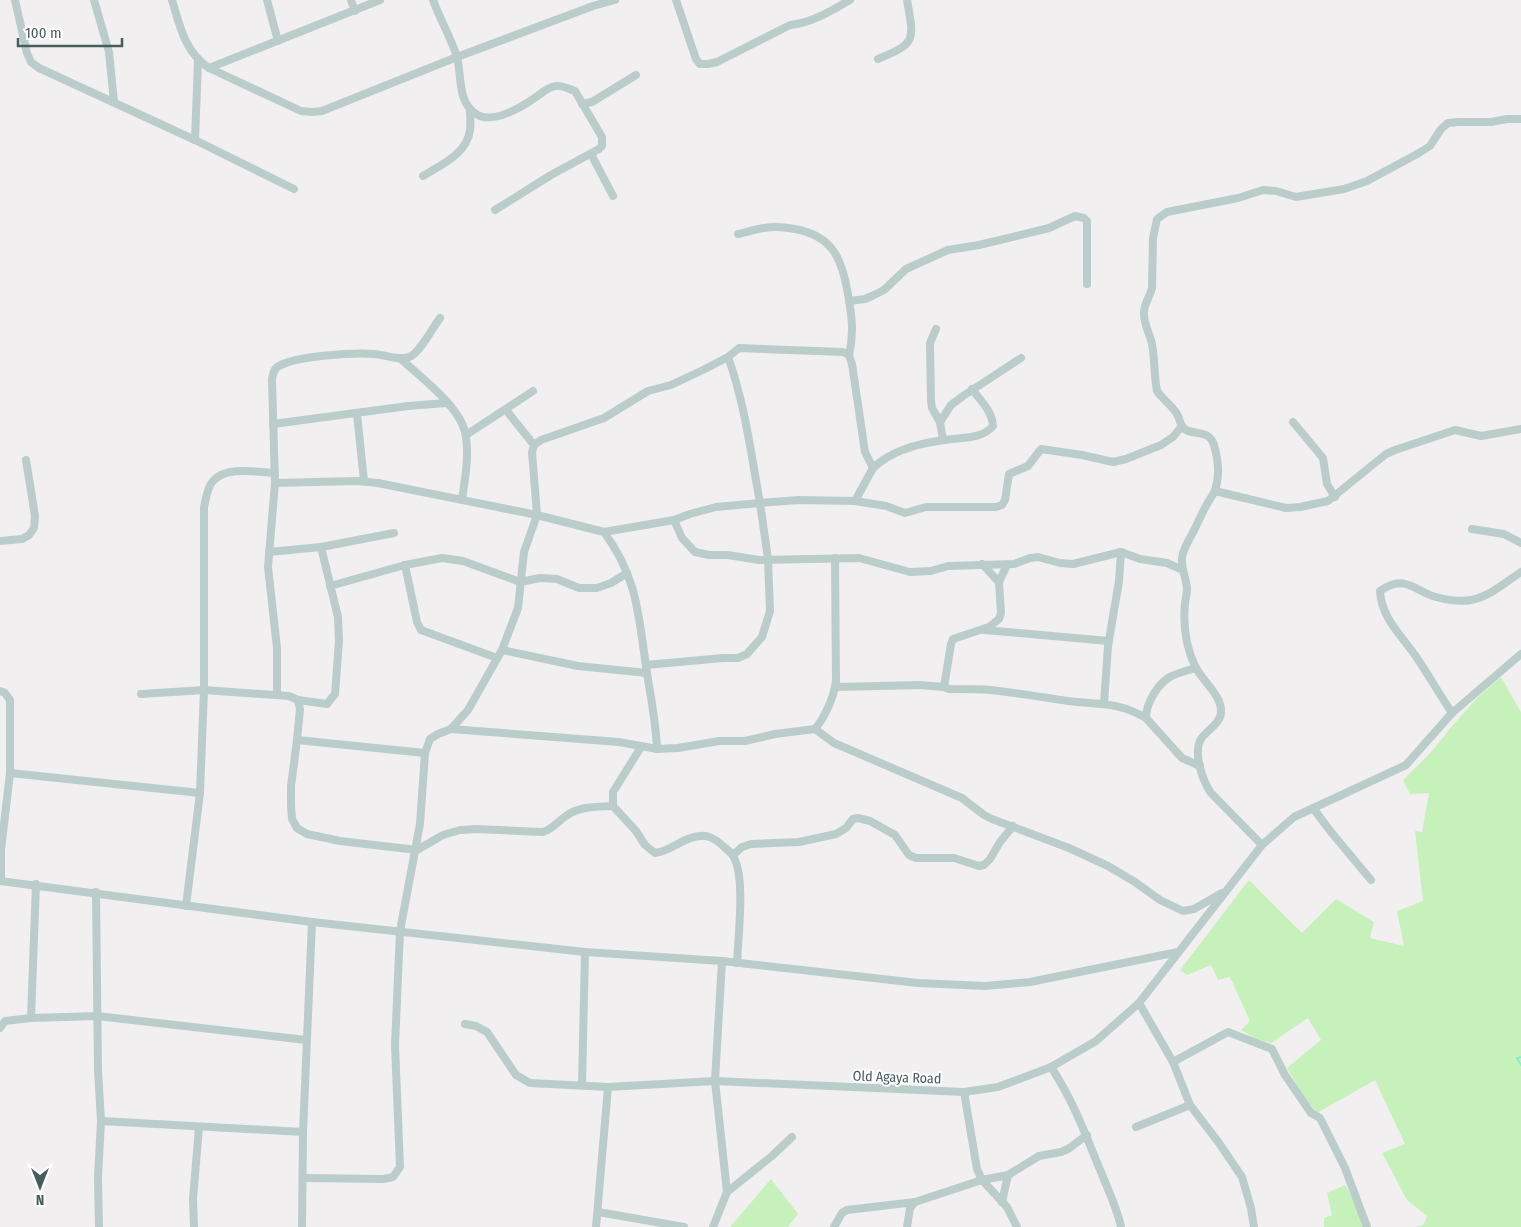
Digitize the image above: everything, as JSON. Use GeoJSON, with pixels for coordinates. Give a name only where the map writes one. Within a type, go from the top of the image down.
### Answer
{"type":"FeatureCollection","features":[{"type":"Feature","properties":{"kind":"street"},"geometry":{"type":"LineString","coordinates":[[15,0],[27,53],[31,62],[39,68],[195,140],[294,189]]}},
{"type":"Feature","properties":{"kind":"street"},"geometry":{"type":"LineString","coordinates":[[94,0],[109,52],[114,102]]}},
{"type":"Feature","properties":{"kind":"street"},"geometry":{"type":"LineString","coordinates":[[172,0],[184,38],[198,61],[300,111],[312,112],[322,111],[592,3],[615,0]]}},
{"type":"Feature","properties":{"kind":"street"},"geometry":{"type":"LineString","coordinates":[[267,0],[278,41]]}},
{"type":"Feature","properties":{"kind":"street"},"geometry":{"type":"LineString","coordinates":[[351,0],[355,11]]}},
{"type":"Feature","properties":{"kind":"street"},"geometry":{"type":"LineString","coordinates":[[209,68],[380,0]]}},
{"type":"Feature","properties":{"kind":"street"},"geometry":{"type":"LineString","coordinates":[[423,176],[454,157],[468,139],[470,130],[470,110],[462,93],[457,57],[433,0]]}},
{"type":"Feature","properties":{"kind":"street"},"geometry":{"type":"LineString","coordinates":[[676,0],[696,59],[700,64],[708,64],[717,62],[790,25],[800,24],[824,14],[850,0]]}},
{"type":"Feature","properties":{"kind":"street"},"geometry":{"type":"LineString","coordinates":[[878,59],[900,50],[908,43],[912,36],[907,0]]}},
{"type":"Feature","properties":{"kind":"street"},"geometry":{"type":"LineString","coordinates":[[195,140],[198,61]]}},
{"type":"Feature","properties":{"kind":"street"},"geometry":{"type":"LineString","coordinates":[[582,104],[592,102],[636,75]]}},
{"type":"Feature","properties":{"kind":"street"},"geometry":{"type":"LineString","coordinates":[[470,110],[478,116],[504,115],[534,99],[547,89],[556,86],[575,91],[604,141],[602,146],[590,154],[551,175],[495,210]]}},
{"type":"Feature","properties":{"kind":"street"},"geometry":{"type":"LineString","coordinates":[[1262,845],[1210,793],[1200,766],[1198,748],[1201,739],[1215,724],[1222,711],[1218,700],[1196,668],[1188,650],[1185,629],[1187,589],[1182,559],[1184,548],[1214,491],[1218,478],[1218,469],[1211,439],[1206,434],[1185,430],[1172,406],[1157,391],[1152,342],[1143,313],[1152,288],[1153,238],[1157,219],[1162,215],[1194,206],[1238,198],[1263,190],[1276,191],[1296,197],[1344,189],[1367,180],[1419,153],[1430,146],[1440,129],[1448,123],[1521,119]]}},
{"type":"Feature","properties":{"kind":"street"},"geometry":{"type":"LineString","coordinates":[[590,154],[613,196]]}},
{"type":"Feature","properties":{"kind":"street"},"geometry":{"type":"LineString","coordinates":[[849,301],[865,299],[884,290],[906,269],[948,250],[979,245],[1049,228],[1075,216],[1084,218],[1087,221],[1087,284]]}},
{"type":"Feature","properties":{"kind":"street"},"geometry":{"type":"LineString","coordinates":[[738,234],[764,228],[786,227],[811,232],[830,246],[837,256],[844,274],[853,325],[849,355],[866,452],[873,468]]}},
{"type":"Feature","properties":{"kind":"street"},"geometry":{"type":"LineString","coordinates":[[276,695],[277,648],[269,588],[269,552],[275,483],[272,379],[274,370],[279,366],[306,358],[335,355],[373,354],[400,358],[410,357],[417,352],[440,318]]}},
{"type":"Feature","properties":{"kind":"street"},"geometry":{"type":"LineString","coordinates":[[936,329],[930,342],[931,401],[932,408],[940,422],[943,440]]}},
{"type":"Feature","properties":{"kind":"street"},"geometry":{"type":"LineString","coordinates":[[451,729],[468,710],[502,650],[518,608],[524,552],[537,515],[532,452],[534,446],[541,440],[604,418],[648,391],[670,385],[728,357],[739,348],[843,352],[849,355]]}},
{"type":"Feature","properties":{"kind":"street"},"geometry":{"type":"LineString","coordinates":[[502,650],[578,666],[646,669],[723,658],[738,658],[747,654],[762,637],[770,611],[768,559],[760,503],[737,385],[728,357]]}},
{"type":"Feature","properties":{"kind":"street"},"geometry":{"type":"LineString","coordinates":[[400,358],[447,402],[461,421],[466,435],[466,471],[462,499]]}},
{"type":"Feature","properties":{"kind":"street"},"geometry":{"type":"LineString","coordinates":[[940,422],[951,405],[972,389],[1022,358]]}},
{"type":"Feature","properties":{"kind":"street"},"geometry":{"type":"LineString","coordinates":[[855,501],[873,468],[891,454],[943,440],[981,435],[988,432],[993,426],[988,408],[972,389]]}},
{"type":"Feature","properties":{"kind":"street"},"geometry":{"type":"LineString","coordinates":[[466,435],[533,391]]}},
{"type":"Feature","properties":{"kind":"street"},"geometry":{"type":"LineString","coordinates":[[273,424],[447,402]]}},
{"type":"Feature","properties":{"kind":"street"},"geometry":{"type":"LineString","coordinates":[[506,410],[534,446]]}},
{"type":"Feature","properties":{"kind":"street"},"geometry":{"type":"LineString","coordinates":[[357,414],[364,481]]}},
{"type":"Feature","properties":{"kind":"street"},"geometry":{"type":"LineString","coordinates":[[1293,422],[1323,458],[1325,477],[1335,497]]}},
{"type":"Feature","properties":{"kind":"street"},"geometry":{"type":"LineString","coordinates":[[275,483],[364,481],[462,499],[604,532],[674,520],[716,507],[799,500],[855,501],[886,506],[905,513],[926,507],[996,507],[1002,505],[1005,500],[1009,474],[1028,466],[1041,449],[1113,462],[1126,459],[1161,445],[1173,437],[1182,426]]}},
{"type":"Feature","properties":{"kind":"street"},"geometry":{"type":"LineString","coordinates":[[1214,491],[1286,508],[1300,507],[1328,501],[1335,497],[1386,454],[1395,450],[1421,443],[1455,430],[1481,436],[1521,428]]}},
{"type":"Feature","properties":{"kind":"street"},"geometry":{"type":"LineString","coordinates":[[0,541],[22,539],[34,528],[35,516],[26,460]]}},
{"type":"Feature","properties":{"kind":"street"},"geometry":{"type":"LineString","coordinates":[[186,906],[200,794],[204,690],[204,507],[212,482],[221,474],[234,472],[274,473]]}},
{"type":"Feature","properties":{"kind":"street"},"geometry":{"type":"LineString","coordinates":[[674,520],[682,538],[695,552],[759,560],[859,558],[910,572],[931,571],[948,566],[1007,565],[1030,558],[1073,564],[1121,552],[1140,559],[1167,563],[1184,570]]}},
{"type":"Feature","properties":{"kind":"street"},"geometry":{"type":"LineString","coordinates":[[1472,529],[1504,534],[1521,544]]}},
{"type":"Feature","properties":{"kind":"street"},"geometry":{"type":"LineString","coordinates":[[604,532],[627,573],[639,612],[646,669],[656,720],[657,749]]}},
{"type":"Feature","properties":{"kind":"street"},"geometry":{"type":"LineString","coordinates":[[269,552],[321,547],[394,533]]}},
{"type":"Feature","properties":{"kind":"street"},"geometry":{"type":"LineString","coordinates":[[142,694],[204,690],[289,696],[298,700],[327,704],[335,694],[339,642],[338,617],[321,547]]}},
{"type":"Feature","properties":{"kind":"street"},"geometry":{"type":"LineString","coordinates":[[1104,703],[1109,641],[1121,552]]}},
{"type":"Feature","properties":{"kind":"street"},"geometry":{"type":"LineString","coordinates":[[330,586],[406,565],[442,558],[463,561],[520,582],[540,578],[557,579],[579,588],[597,588],[611,583],[627,573]]}},
{"type":"Feature","properties":{"kind":"street"},"geometry":{"type":"LineString","coordinates":[[304,1178],[383,1179],[393,1177],[400,1167],[395,1046],[400,931],[417,850],[425,753],[430,739],[451,729],[610,741],[657,749],[678,748],[718,741],[745,741],[775,734],[815,729],[820,723],[836,687],[837,608],[835,558]]}},
{"type":"Feature","properties":{"kind":"street"},"geometry":{"type":"LineString","coordinates":[[982,564],[999,582]]}},
{"type":"Feature","properties":{"kind":"street"},"geometry":{"type":"LineString","coordinates":[[406,565],[417,622],[422,630],[497,658]]}},
{"type":"Feature","properties":{"kind":"street"},"geometry":{"type":"LineString","coordinates":[[944,687],[951,644],[954,639],[989,627],[999,618],[1001,613],[999,582],[1007,565]]}},
{"type":"Feature","properties":{"kind":"street"},"geometry":{"type":"LineString","coordinates":[[1452,713],[1416,656],[1392,625],[1380,597],[1380,592],[1385,587],[1404,583],[1436,597],[1471,600],[1499,587],[1521,572]]}},
{"type":"Feature","properties":{"kind":"street"},"geometry":{"type":"LineString","coordinates":[[980,630],[1109,641]]}},
{"type":"Feature","properties":{"kind":"street","name":"Old Agaya Road"},"geometry":{"type":"LineString","coordinates":[[465,1024],[476,1026],[487,1032],[516,1075],[530,1083],[608,1087],[715,1080],[964,1092],[998,1087],[1051,1067],[1096,1041],[1139,1004],[1262,845],[1294,817],[1406,765],[1452,713],[1521,654]]}},
{"type":"Feature","properties":{"kind":"street"},"geometry":{"type":"LineString","coordinates":[[1146,718],[1148,704],[1163,680],[1179,672],[1196,668]]}},
{"type":"Feature","properties":{"kind":"street"},"geometry":{"type":"LineString","coordinates":[[836,687],[920,685],[949,689],[989,690],[1069,701],[1104,703],[1133,710],[1146,718],[1182,758],[1200,766]]}},
{"type":"Feature","properties":{"kind":"street"},"geometry":{"type":"LineString","coordinates":[[0,691],[5,693],[10,700],[10,773],[1,850],[0,881],[36,884],[312,922],[585,952],[722,961],[918,983],[985,986],[1030,982],[1178,952]]}},
{"type":"Feature","properties":{"kind":"street"},"geometry":{"type":"LineString","coordinates":[[298,700],[300,709],[291,786],[291,805],[292,819],[296,828],[307,834],[340,841],[417,850],[444,835],[460,830],[543,832],[552,829],[565,816],[578,809],[613,806]]}},
{"type":"Feature","properties":{"kind":"street"},"geometry":{"type":"LineString","coordinates":[[815,729],[834,743],[962,798],[984,815],[1108,866],[1160,900],[1183,911],[1194,909],[1224,892]]}},
{"type":"Feature","properties":{"kind":"street"},"geometry":{"type":"LineString","coordinates":[[297,740],[425,753]]}},
{"type":"Feature","properties":{"kind":"street"},"geometry":{"type":"LineString","coordinates":[[641,747],[613,792],[613,806],[636,831],[645,845],[655,853],[662,852],[688,838],[703,835],[718,841],[733,855],[740,874],[737,963]]}},
{"type":"Feature","properties":{"kind":"street"},"geometry":{"type":"LineString","coordinates":[[10,773],[200,794]]}},
{"type":"Feature","properties":{"kind":"street"},"geometry":{"type":"LineString","coordinates":[[1313,808],[1371,880]]}},
{"type":"Feature","properties":{"kind":"street"},"geometry":{"type":"LineString","coordinates":[[733,855],[742,847],[751,844],[799,842],[836,834],[846,828],[853,819],[858,818],[870,821],[895,835],[909,855],[916,858],[954,858],[984,866],[1013,826]]}},
{"type":"Feature","properties":{"kind":"street"},"geometry":{"type":"LineString","coordinates":[[31,1018],[36,884]]}},
{"type":"Feature","properties":{"kind":"street"},"geometry":{"type":"LineString","coordinates":[[96,892],[100,1121],[99,1227]]}},
{"type":"Feature","properties":{"kind":"street"},"geometry":{"type":"LineString","coordinates":[[302,1227],[306,1040],[312,922]]}},
{"type":"Feature","properties":{"kind":"street"},"geometry":{"type":"LineString","coordinates":[[582,1085],[585,952]]}},
{"type":"Feature","properties":{"kind":"street"},"geometry":{"type":"LineString","coordinates":[[713,1227],[727,1192],[715,1080],[722,961]]}},
{"type":"Feature","properties":{"kind":"street"},"geometry":{"type":"LineString","coordinates":[[1139,1004],[1173,1062],[1190,1105],[1242,1177],[1251,1208],[1254,1227]]}},
{"type":"Feature","properties":{"kind":"street"},"geometry":{"type":"LineString","coordinates":[[0,1028],[5,1021],[31,1018],[97,1016],[306,1040]]}},
{"type":"Feature","properties":{"kind":"street"},"geometry":{"type":"LineString","coordinates":[[1173,1062],[1228,1032],[1272,1049],[1285,1075],[1311,1113],[1320,1118],[1345,1168],[1367,1227]]}},
{"type":"Feature","properties":{"kind":"street"},"geometry":{"type":"LineString","coordinates":[[1051,1067],[1067,1091],[1087,1135],[1114,1203],[1121,1227]]}},
{"type":"Feature","properties":{"kind":"street"},"geometry":{"type":"LineString","coordinates":[[596,1227],[608,1087]]}},
{"type":"Feature","properties":{"kind":"street"},"geometry":{"type":"LineString","coordinates":[[964,1092],[977,1169],[982,1180],[1011,1214],[1017,1227]]}},
{"type":"Feature","properties":{"kind":"street"},"geometry":{"type":"LineString","coordinates":[[1136,1127],[1190,1105]]}},
{"type":"Feature","properties":{"kind":"street"},"geometry":{"type":"LineString","coordinates":[[100,1121],[303,1132]]}},
{"type":"Feature","properties":{"kind":"street"},"geometry":{"type":"LineString","coordinates":[[194,1227],[193,1199],[199,1127]]}},
{"type":"Feature","properties":{"kind":"street"},"geometry":{"type":"LineString","coordinates":[[834,1227],[842,1213],[846,1210],[915,1202],[982,1180],[1008,1175],[1039,1156],[1068,1149],[1087,1135]]}},
{"type":"Feature","properties":{"kind":"street"},"geometry":{"type":"LineString","coordinates":[[727,1192],[792,1138]]}},
{"type":"Feature","properties":{"kind":"street"},"geometry":{"type":"LineString","coordinates":[[1002,1202],[1008,1175]]}},
{"type":"Feature","properties":{"kind":"street"},"geometry":{"type":"LineString","coordinates":[[907,1227],[910,1208],[915,1202]]}},
{"type":"Feature","properties":{"kind":"street"},"geometry":{"type":"LineString","coordinates":[[598,1212],[684,1227]]}},
{"type":"Feature","properties":{"kind":"green space"},"geometry":{"type":"Polygon","coordinates":[[[1501,677],[1521,712],[1521,1227],[1416,1227],[1423,1225],[1427,1216],[1407,1200],[1382,1153],[1405,1144],[1375,1080],[1317,1113],[1302,1094],[1287,1068],[1321,1040],[1308,1018],[1271,1043],[1256,1039],[1241,1030],[1250,1021],[1230,977],[1218,980],[1211,965],[1187,975],[1180,970],[1249,880],[1302,933],[1336,899],[1374,922],[1370,938],[1404,946],[1397,911],[1423,901],[1415,831],[1422,832],[1429,793],[1410,794],[1403,780],[1432,751],[1477,698],[1501,677]]]}},
{"type":"Feature","properties":{"kind":"green space"},"geometry":{"type":"Polygon","coordinates":[[[771,1179],[798,1214],[788,1227],[730,1227],[771,1179]]]}},
{"type":"Feature","properties":{"kind":"green space"},"geometry":{"type":"Polygon","coordinates":[[[1345,1185],[1370,1227],[1324,1227],[1324,1218],[1332,1215],[1327,1193],[1345,1185]]]}},
{"type":"Feature","properties":{"kind":"waterway"},"geometry":{"type":"LineString","coordinates":[[1521,1057],[1517,1058],[1521,1065]]}}]}
